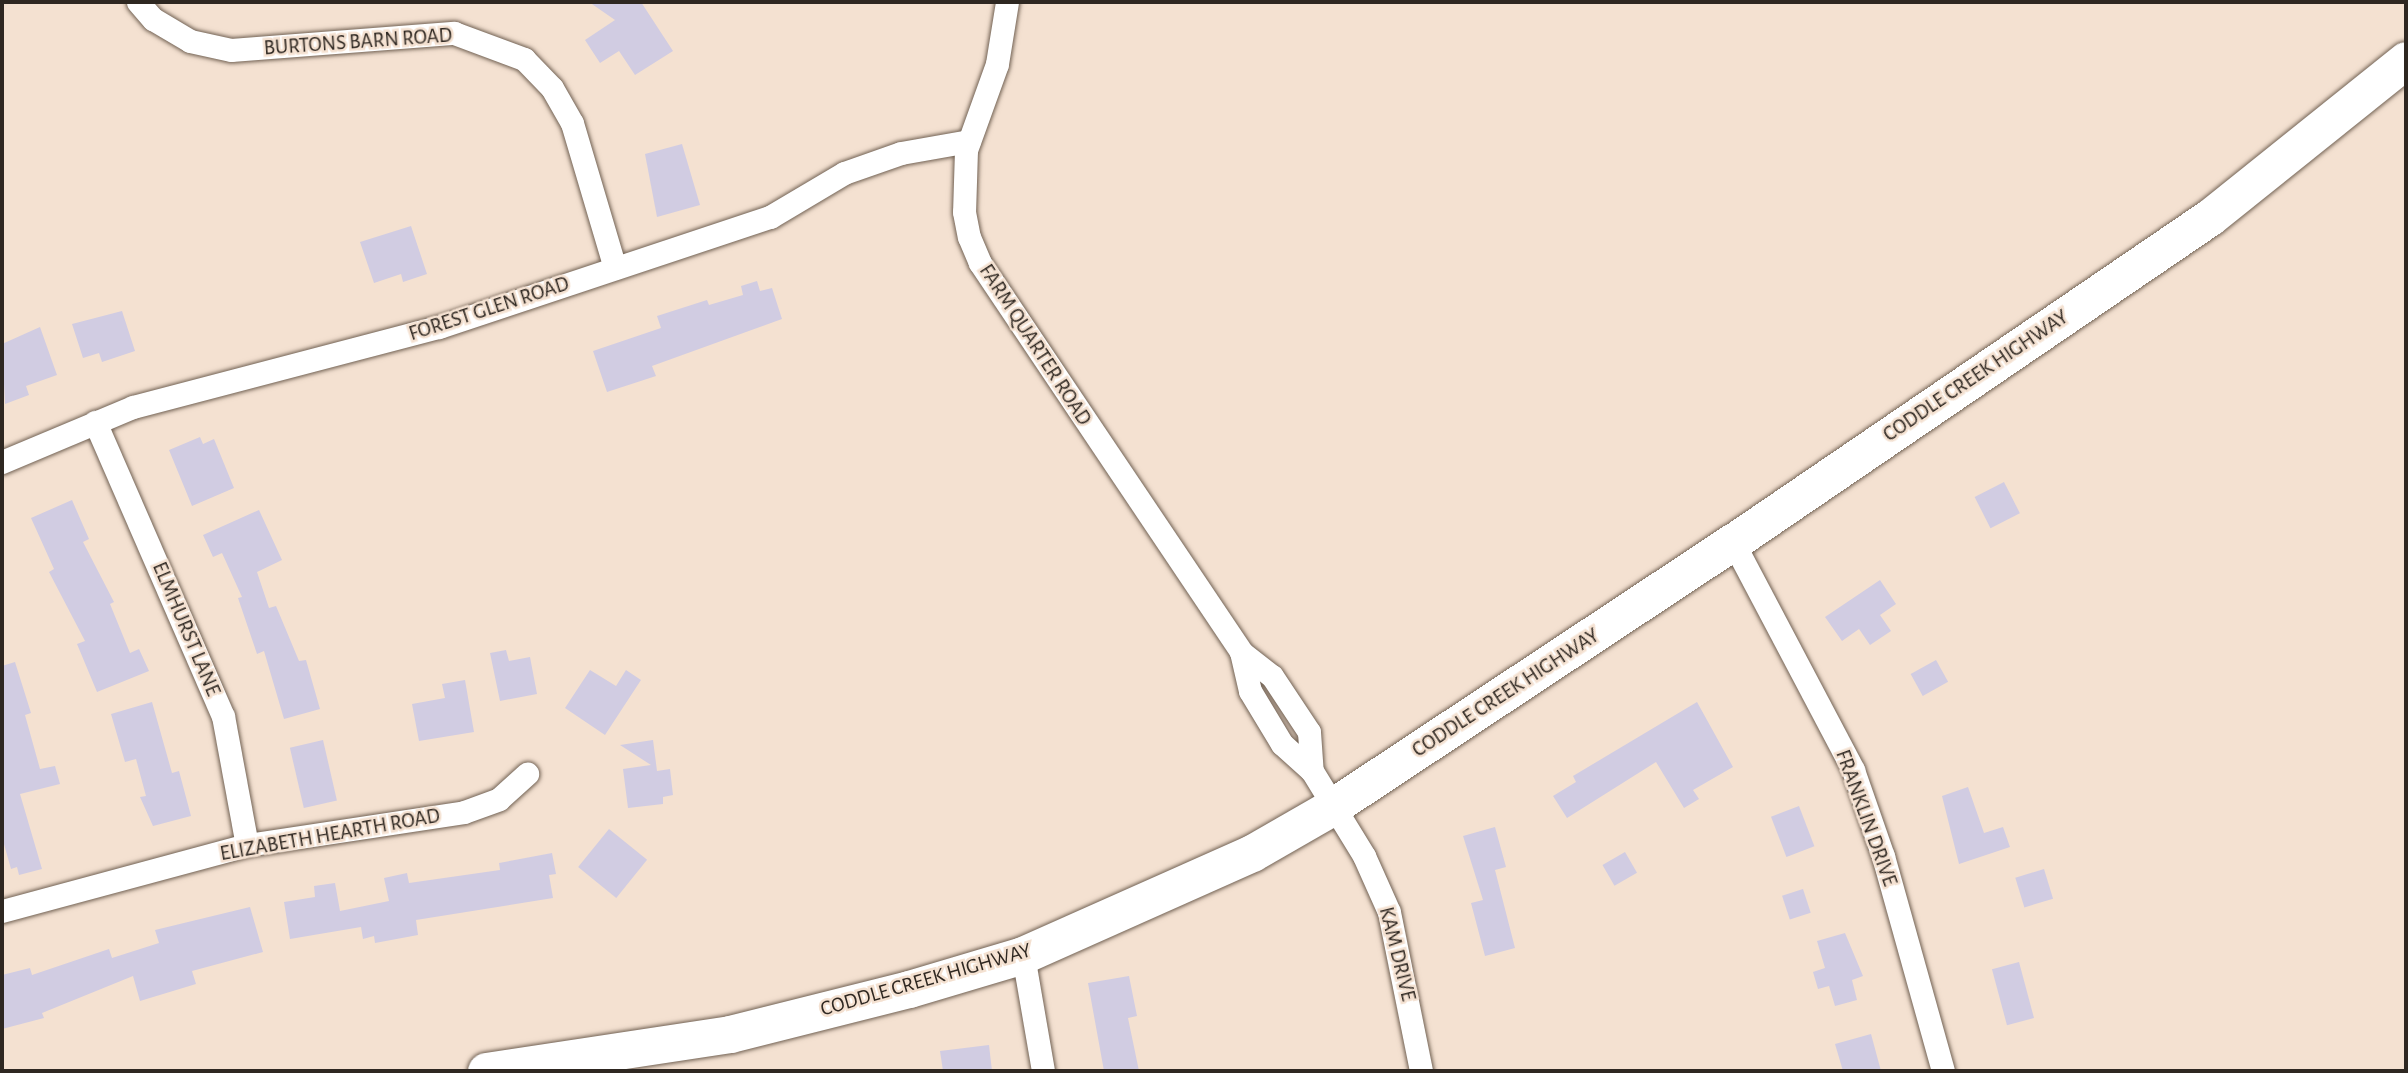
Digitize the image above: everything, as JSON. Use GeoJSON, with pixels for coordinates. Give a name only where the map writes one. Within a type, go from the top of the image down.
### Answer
{"type":"FeatureCollection","features":[{"type":"Feature","properties":{"kind":"main road","name":"CODDLE CREEK HIGHWAY"},"geometry":{"type":"LineString","coordinates":[[486,1071],[730,1034],[1023,955],[1252,853],[1332,807],[1733,542],[2210,217],[2406,60]]}},
{"type":"Feature","properties":{"kind":"street","name":"BURTONS BARN ROAD"},"geometry":{"type":"LineString","coordinates":[[138,2],[153,19],[190,41],[231,51],[454,33],[524,59],[552,88],[572,123],[615,268]]}},
{"type":"Feature","properties":{"kind":"street","name":"FARM QUARTER ROAD"},"geometry":{"type":"LineString","coordinates":[[1007,2],[997,64],[969,141],[964,212],[980,263],[1241,652],[1250,691],[1282,744],[1312,771],[1332,807]]}},
{"type":"Feature","properties":{"kind":"street","name":"FOREST GLEN ROAD"},"geometry":{"type":"LineString","coordinates":[[2,462],[134,407],[439,327],[770,217],[844,173],[901,152],[969,141]]}},
{"type":"Feature","properties":{"kind":"street","name":"ELMHURST LANE"},"geometry":{"type":"LineString","coordinates":[[95,422],[223,716],[247,845]]}},
{"type":"Feature","properties":{"kind":"street","name":"FRANKLIN DRIVE"},"geometry":{"type":"LineString","coordinates":[[1733,542],[1853,770],[1883,856],[1943,1071]]}},
{"type":"Feature","properties":{"kind":"street","name":"ELIZABETH HEARTH ROAD"},"geometry":{"type":"LineString","coordinates":[[2,911],[247,845],[464,812],[499,799],[527,774]]}},
{"type":"Feature","properties":{"kind":"street","name":"KAM DRIVE"},"geometry":{"type":"LineString","coordinates":[[1332,807],[1364,856],[1389,912],[1421,1071]]}},
{"type":"Feature","properties":{"kind":"street"},"geometry":{"type":"LineString","coordinates":[[1023,955],[1043,1071]]}},
{"type":"Feature","properties":{"kind":"building"},"geometry":{"type":"Polygon","coordinates":[[[589,2],[641,2],[673,51],[635,75],[619,51],[600,63],[585,40],[615,20],[589,2]]]}},
{"type":"Feature","properties":{"kind":"building"},"geometry":{"type":"Polygon","coordinates":[[[682,144],[700,205],[657,217],[645,154],[682,144]]]}},
{"type":"Feature","properties":{"kind":"building"},"geometry":{"type":"Polygon","coordinates":[[[411,226],[427,274],[403,282],[401,274],[374,283],[360,242],[411,226]]]}},
{"type":"Feature","properties":{"kind":"building"},"geometry":{"type":"Polygon","coordinates":[[[757,281],[760,291],[772,288],[782,319],[652,366],[656,376],[607,392],[593,351],[661,328],[657,316],[707,300],[709,305],[743,295],[741,286],[757,281]]]}},
{"type":"Feature","properties":{"kind":"building"},"geometry":{"type":"Polygon","coordinates":[[[122,311],[135,351],[102,362],[99,353],[83,358],[72,324],[122,311]]]}},
{"type":"Feature","properties":{"kind":"building"},"geometry":{"type":"Polygon","coordinates":[[[40,327],[57,375],[26,386],[29,395],[5,404],[2,344],[40,327]]]}},
{"type":"Feature","properties":{"kind":"building"},"geometry":{"type":"Polygon","coordinates":[[[200,437],[203,444],[214,439],[234,488],[192,506],[169,450],[200,437]]]}},
{"type":"Feature","properties":{"kind":"building"},"geometry":{"type":"Polygon","coordinates":[[[2004,482],[2020,513],[1990,528],[1975,497],[2004,482]]]}},
{"type":"Feature","properties":{"kind":"building"},"geometry":{"type":"Polygon","coordinates":[[[72,500],[89,539],[83,542],[114,602],[110,604],[130,653],[139,649],[149,671],[97,692],[77,644],[85,641],[49,572],[54,569],[31,518],[72,500]]]}},
{"type":"Feature","properties":{"kind":"building"},"geometry":{"type":"Polygon","coordinates":[[[259,510],[282,560],[257,572],[269,608],[276,606],[299,661],[306,660],[320,709],[284,719],[264,651],[257,654],[238,598],[242,597],[222,553],[213,557],[203,535],[259,510]]]}},
{"type":"Feature","properties":{"kind":"building"},"geometry":{"type":"Polygon","coordinates":[[[1880,580],[1896,604],[1880,615],[1891,631],[1870,645],[1859,629],[1842,641],[1825,617],[1880,580]]]}},
{"type":"Feature","properties":{"kind":"building"},"geometry":{"type":"Polygon","coordinates":[[[506,650],[509,661],[530,657],[537,694],[500,701],[490,653],[506,650]]]}},
{"type":"Feature","properties":{"kind":"building"},"geometry":{"type":"Polygon","coordinates":[[[1936,660],[1948,682],[1923,696],[1911,674],[1936,660]]]}},
{"type":"Feature","properties":{"kind":"building"},"geometry":{"type":"Polygon","coordinates":[[[15,662],[31,713],[25,715],[40,769],[55,766],[60,784],[20,794],[42,869],[19,875],[17,867],[11,869],[2,837],[2,666],[15,662]]]}},
{"type":"Feature","properties":{"kind":"building"},"geometry":{"type":"Polygon","coordinates":[[[590,670],[616,686],[626,670],[641,680],[605,735],[565,708],[590,670]]]}},
{"type":"Feature","properties":{"kind":"building"},"geometry":{"type":"Polygon","coordinates":[[[465,680],[474,732],[419,741],[412,704],[445,698],[442,684],[465,680]]]}},
{"type":"Feature","properties":{"kind":"building"},"geometry":{"type":"Polygon","coordinates":[[[152,702],[172,773],[179,771],[191,816],[153,826],[140,797],[146,796],[136,759],[125,762],[111,714],[152,702]]]}},
{"type":"Feature","properties":{"kind":"building"},"geometry":{"type":"Polygon","coordinates":[[[1697,702],[1733,767],[1693,790],[1699,799],[1684,808],[1656,762],[1567,818],[1553,796],[1576,782],[1573,776],[1697,702]]]}},
{"type":"Feature","properties":{"kind":"building"},"geometry":{"type":"Polygon","coordinates":[[[323,740],[337,800],[304,808],[290,748],[323,740]]]}},
{"type":"Feature","properties":{"kind":"building"},"geometry":{"type":"Polygon","coordinates":[[[653,740],[657,771],[670,769],[673,795],[663,797],[663,804],[628,808],[623,769],[651,765],[620,745],[653,740]]]}},
{"type":"Feature","properties":{"kind":"building"},"geometry":{"type":"Polygon","coordinates":[[[1968,787],[1984,833],[2003,827],[2010,847],[1959,864],[1942,796],[1968,787]]]}},
{"type":"Feature","properties":{"kind":"building"},"geometry":{"type":"Polygon","coordinates":[[[1799,806],[1814,846],[1786,857],[1771,817],[1799,806]]]}},
{"type":"Feature","properties":{"kind":"building"},"geometry":{"type":"Polygon","coordinates":[[[1495,827],[1506,867],[1495,870],[1515,948],[1485,956],[1471,903],[1483,900],[1463,836],[1495,827]]]}},
{"type":"Feature","properties":{"kind":"building"},"geometry":{"type":"Polygon","coordinates":[[[609,829],[647,860],[616,898],[578,867],[609,829]]]}},
{"type":"Feature","properties":{"kind":"building"},"geometry":{"type":"Polygon","coordinates":[[[1625,852],[1637,873],[1614,886],[1602,865],[1625,852]]]}},
{"type":"Feature","properties":{"kind":"building"},"geometry":{"type":"Polygon","coordinates":[[[552,853],[556,874],[549,875],[553,898],[416,920],[418,935],[375,943],[374,936],[363,939],[361,927],[290,939],[284,902],[315,897],[314,886],[335,883],[340,911],[389,901],[384,878],[407,873],[409,883],[500,870],[499,863],[552,853]]]}},
{"type":"Feature","properties":{"kind":"building"},"geometry":{"type":"Polygon","coordinates":[[[2044,869],[2053,899],[2024,907],[2015,878],[2044,869]]]}},
{"type":"Feature","properties":{"kind":"building"},"geometry":{"type":"Polygon","coordinates":[[[1803,889],[1811,913],[1790,920],[1782,896],[1803,889]]]}},
{"type":"Feature","properties":{"kind":"building"},"geometry":{"type":"Polygon","coordinates":[[[250,907],[263,952],[192,971],[196,984],[140,1001],[133,976],[42,1013],[44,1018],[2,1029],[2,975],[30,968],[32,975],[109,949],[112,958],[159,943],[155,930],[250,907]]]}},
{"type":"Feature","properties":{"kind":"building"},"geometry":{"type":"Polygon","coordinates":[[[1845,933],[1863,976],[1852,980],[1857,1000],[1835,1006],[1829,986],[1818,989],[1813,972],[1825,968],[1817,941],[1845,933]]]}},
{"type":"Feature","properties":{"kind":"building"},"geometry":{"type":"Polygon","coordinates":[[[2019,962],[2034,1018],[2007,1025],[1992,969],[2019,962]]]}},
{"type":"Feature","properties":{"kind":"building"},"geometry":{"type":"Polygon","coordinates":[[[1129,976],[1137,1016],[1128,1018],[1139,1071],[1104,1071],[1088,983],[1129,976]]]}},
{"type":"Feature","properties":{"kind":"building"},"geometry":{"type":"Polygon","coordinates":[[[1871,1034],[1881,1071],[1843,1071],[1835,1044],[1871,1034]]]}},
{"type":"Feature","properties":{"kind":"building"},"geometry":{"type":"Polygon","coordinates":[[[989,1045],[992,1071],[943,1071],[940,1051],[989,1045]]]}}]}
